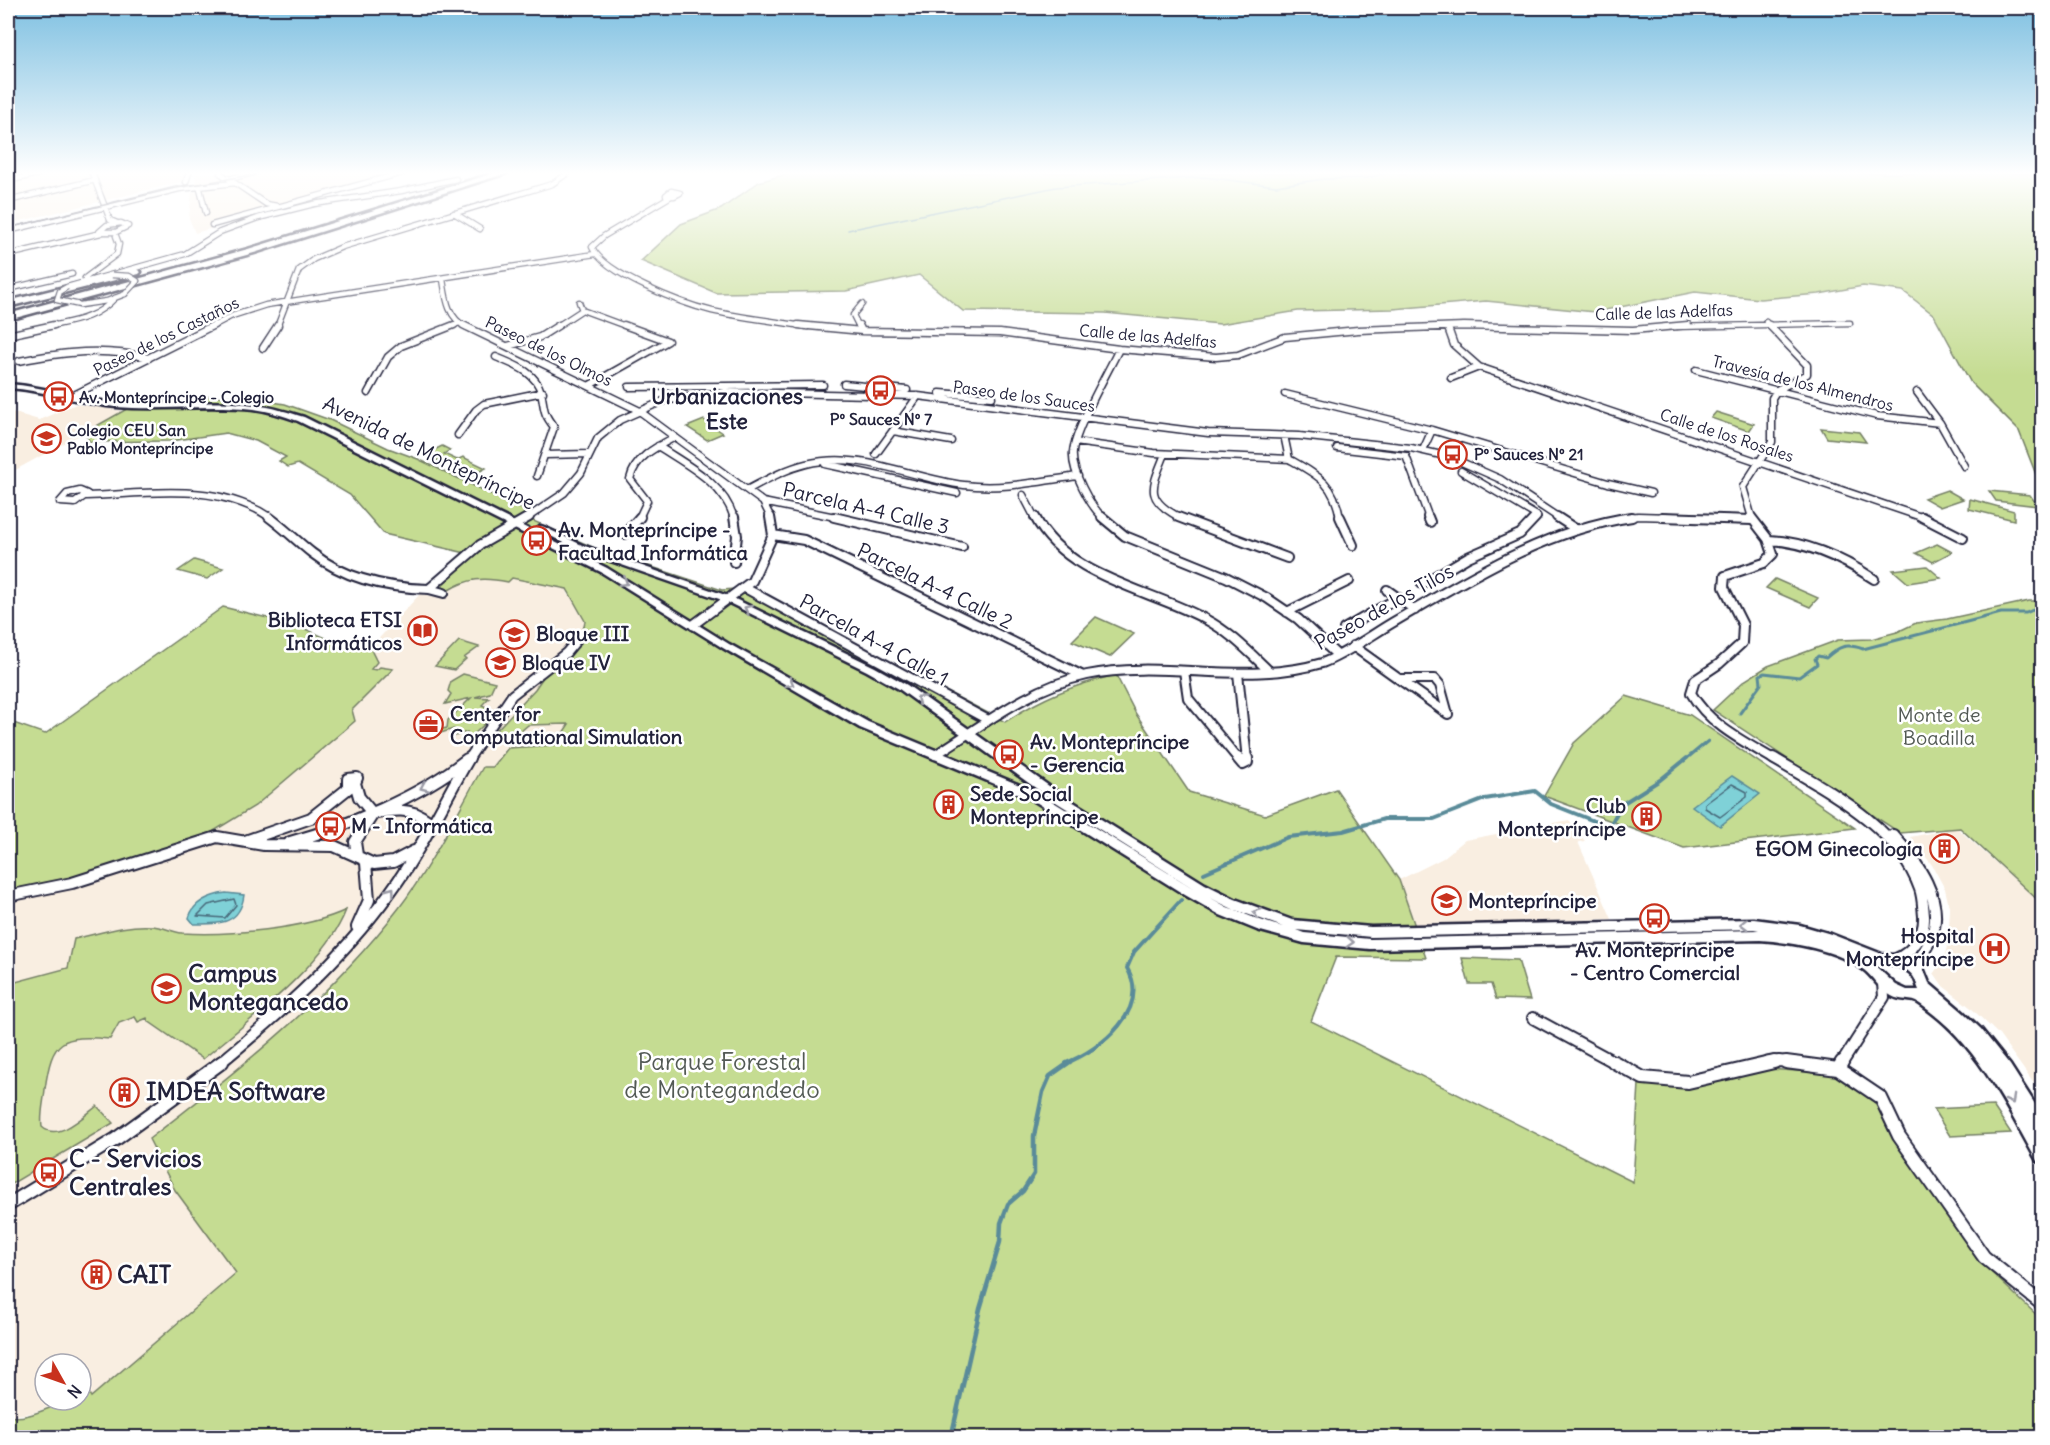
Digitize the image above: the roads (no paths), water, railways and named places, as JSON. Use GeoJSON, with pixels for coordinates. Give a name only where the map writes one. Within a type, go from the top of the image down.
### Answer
{"type":"FeatureCollection","features":[{"type":"Feature","properties":{"kind":"highway"},"geometry":{"type":"LineString","coordinates":[[8,308],[256,240]]}},
{"type":"Feature","properties":{"kind":"highway"},"geometry":{"type":"LineString","coordinates":[[8,308],[157,272],[270,240]]}},
{"type":"Feature","properties":{"kind":"highway"},"geometry":{"type":"LineString","coordinates":[[8,323],[288,240]]}},
{"type":"Feature","properties":{"kind":"highway"},"geometry":{"type":"LineString","coordinates":[[8,323],[299,240]]}},
{"type":"Feature","properties":{"kind":"highway"},"geometry":{"type":"LineString","coordinates":[[120,296],[303,240]]}},
{"type":"Feature","properties":{"kind":"highway"},"geometry":{"type":"LineString","coordinates":[[8,296],[73,281]]}},
{"type":"Feature","properties":{"kind":"highway"},"geometry":{"type":"LineString","coordinates":[[8,323],[48,316],[89,304]]}},
{"type":"Feature","properties":{"kind":"street"},"geometry":{"type":"LineString","coordinates":[[8,255],[72,240]]}},
{"type":"Feature","properties":{"kind":"street"},"geometry":{"type":"LineString","coordinates":[[108,306],[57,300],[57,296],[73,281],[114,257],[119,250],[117,240]]}},
{"type":"Feature","properties":{"kind":"street"},"geometry":{"type":"LineString","coordinates":[[112,275],[185,254],[207,240]]}},
{"type":"Feature","properties":{"kind":"street"},"geometry":{"type":"LineString","coordinates":[[262,348],[282,318],[296,275],[314,259],[364,240]]}},
{"type":"Feature","properties":{"kind":"street"},"geometry":{"type":"LineString","coordinates":[[594,251],[597,240]]}},
{"type":"Feature","properties":{"kind":"street","name":"Paseo de los Castaños"},"geometry":{"type":"LineString","coordinates":[[74,395],[232,316],[288,300],[443,279],[594,251]]}},
{"type":"Feature","properties":{"kind":"street","name":"Calle de las Adelfas"},"geometry":{"type":"LineString","coordinates":[[594,251],[618,272],[680,301],[711,311],[810,327],[862,331],[1000,333],[1119,349],[1216,357],[1238,355],[1285,337],[1358,330],[1448,328],[1633,330],[1766,322],[1850,323]]}},
{"type":"Feature","properties":{"kind":"street"},"geometry":{"type":"LineString","coordinates":[[114,257],[116,263],[123,266],[147,265]]}},
{"type":"Feature","properties":{"kind":"street"},"geometry":{"type":"LineString","coordinates":[[100,267],[98,273],[105,275]]}},
{"type":"Feature","properties":{"kind":"street"},"geometry":{"type":"LineString","coordinates":[[8,289],[105,275],[129,276],[137,281],[132,289],[99,313],[81,320],[8,335]]}},
{"type":"Feature","properties":{"kind":"street","name":"Paseo de los Olmos"},"geometry":{"type":"LineString","coordinates":[[443,279],[448,308],[459,323],[638,410],[763,502]]}},
{"type":"Feature","properties":{"kind":"street"},"geometry":{"type":"LineString","coordinates":[[89,304],[120,296]]}},
{"type":"Feature","properties":{"kind":"street"},"geometry":{"type":"LineString","coordinates":[[579,302],[582,310],[668,341],[590,385]]}},
{"type":"Feature","properties":{"kind":"street"},"geometry":{"type":"LineString","coordinates":[[862,304],[853,315],[862,331]]}},
{"type":"Feature","properties":{"kind":"street"},"geometry":{"type":"LineString","coordinates":[[508,346],[540,338],[582,310]]}},
{"type":"Feature","properties":{"kind":"street"},"geometry":{"type":"LineString","coordinates":[[1766,322],[1808,365],[1807,374],[1775,391],[1769,405],[1773,439],[1762,460],[1744,480],[1742,489],[1752,520],[1770,540],[1773,554],[1769,559],[1725,576],[1724,586],[1743,625],[1742,643],[1719,664],[1695,680],[1691,693],[1696,705],[1724,728],[1860,814],[1883,832],[1901,853],[1921,889],[1925,919],[1923,931],[1916,944],[1905,956],[1896,959]]}},
{"type":"Feature","properties":{"kind":"street","name":"Paseo de los Olmos"},"geometry":{"type":"LineString","coordinates":[[368,393],[388,357],[401,346],[459,323]]}},
{"type":"Feature","properties":{"kind":"street","name":"Calle de los Rosales"},"geometry":{"type":"LineString","coordinates":[[1448,328],[1455,345],[1467,360],[1479,367],[1762,460],[1914,513],[1963,538]]}},
{"type":"Feature","properties":{"kind":"street"},"geometry":{"type":"LineString","coordinates":[[19,361],[92,348],[117,349],[149,358]]}},
{"type":"Feature","properties":{"kind":"street"},"geometry":{"type":"LineString","coordinates":[[1119,349],[1084,419],[1073,452],[1078,476],[1095,511],[1125,536],[1237,582],[1287,612],[1337,655]]}},
{"type":"Feature","properties":{"kind":"street"},"geometry":{"type":"LineString","coordinates":[[511,363],[527,355]]}},
{"type":"Feature","properties":{"kind":"street"},"geometry":{"type":"LineString","coordinates":[[496,357],[531,373],[543,392],[543,414],[554,427],[537,476]]}},
{"type":"Feature","properties":{"kind":"street"},"geometry":{"type":"LineString","coordinates":[[1451,378],[1479,367]]}},
{"type":"Feature","properties":{"kind":"street","name":"Travesía de los Almendros"},"geometry":{"type":"LineString","coordinates":[[1696,370],[1877,416],[1940,423]]}},
{"type":"Feature","properties":{"kind":"street","name":"Avenida de Montepríncipe"},"geometry":{"type":"LineString","coordinates":[[8,384],[74,395],[118,406],[229,403],[272,408],[301,419],[520,523],[579,547],[728,599],[888,678],[1052,794],[1201,887],[1231,903],[1292,925],[1371,932],[1754,924],[1800,930],[1831,939],[1878,964]]}},
{"type":"Feature","properties":{"kind":"street"},"geometry":{"type":"LineString","coordinates":[[844,384],[986,399]]}},
{"type":"Feature","properties":{"kind":"street"},"geometry":{"type":"LineString","coordinates":[[629,387],[703,390],[823,385]]}},
{"type":"Feature","properties":{"kind":"street"},"geometry":{"type":"LineString","coordinates":[[867,394],[871,386]]}},
{"type":"Feature","properties":{"kind":"street","name":"Paseo de los Sauces"},"geometry":{"type":"LineString","coordinates":[[429,589],[473,551],[564,493],[581,473],[588,454],[598,438],[620,420],[657,403],[703,390],[986,399],[1084,419],[1208,433],[1284,435],[1411,448],[1450,457],[1500,479],[1577,530]]}},
{"type":"Feature","properties":{"kind":"street"},"geometry":{"type":"LineString","coordinates":[[458,435],[476,410],[484,404],[543,392]]}},
{"type":"Feature","properties":{"kind":"street","name":"Travesía de los Almendros"},"geometry":{"type":"LineString","coordinates":[[1917,392],[1940,423],[1964,466]]}},
{"type":"Feature","properties":{"kind":"street"},"geometry":{"type":"LineString","coordinates":[[1285,394],[1432,430],[1608,483],[1651,493]]}},
{"type":"Feature","properties":{"kind":"street"},"geometry":{"type":"LineString","coordinates":[[876,454],[918,396]]}},
{"type":"Feature","properties":{"kind":"street"},"geometry":{"type":"LineString","coordinates":[[620,420],[651,419],[650,411],[657,403]]}},
{"type":"Feature","properties":{"kind":"street","name":"Paseo de los Olmos"},"geometry":{"type":"LineString","coordinates":[[627,404],[657,403]]}},
{"type":"Feature","properties":{"kind":"street","name":"Paseo de los Olmos"},"geometry":{"type":"LineString","coordinates":[[620,420],[629,410],[627,404]]}},
{"type":"Feature","properties":{"kind":"street"},"geometry":{"type":"LineString","coordinates":[[1423,450],[1432,430]]}},
{"type":"Feature","properties":{"kind":"street"},"geometry":{"type":"LineString","coordinates":[[893,431],[951,441]]}},
{"type":"Feature","properties":{"kind":"street"},"geometry":{"type":"LineString","coordinates":[[1284,435],[1288,459]]}},
{"type":"Feature","properties":{"kind":"street"},"geometry":{"type":"LineString","coordinates":[[626,534],[645,511],[648,502],[647,495],[630,479],[631,471],[650,450],[675,437]]}},
{"type":"Feature","properties":{"kind":"street"},"geometry":{"type":"LineString","coordinates":[[1075,442],[1111,449],[1165,454],[1288,459],[1317,475],[1337,498],[1340,518],[1353,545]]}},
{"type":"Feature","properties":{"kind":"street"},"geometry":{"type":"LineString","coordinates":[[658,446],[722,492],[736,527],[737,553],[734,561]]}},
{"type":"Feature","properties":{"kind":"street"},"geometry":{"type":"LineString","coordinates":[[1337,448],[1406,456]]}},
{"type":"Feature","properties":{"kind":"street"},"geometry":{"type":"LineString","coordinates":[[1406,456],[1411,448]]}},
{"type":"Feature","properties":{"kind":"street"},"geometry":{"type":"LineString","coordinates":[[544,455],[588,454]]}},
{"type":"Feature","properties":{"kind":"street"},"geometry":{"type":"LineString","coordinates":[[1165,454],[1152,486],[1154,496],[1166,510],[1182,520],[1287,558]]}},
{"type":"Feature","properties":{"kind":"street"},"geometry":{"type":"LineString","coordinates":[[1406,456],[1430,522]]}},
{"type":"Feature","properties":{"kind":"street"},"geometry":{"type":"LineString","coordinates":[[747,490],[797,467],[816,461],[858,462],[966,485],[1004,484],[1078,476]]}},
{"type":"Feature","properties":{"kind":"street"},"geometry":{"type":"LineString","coordinates":[[816,461],[957,493]]}},
{"type":"Feature","properties":{"kind":"street"},"geometry":{"type":"LineString","coordinates":[[1422,584],[1468,557],[1520,534],[1537,516],[1461,471]]}},
{"type":"Feature","properties":{"kind":"street"},"geometry":{"type":"LineString","coordinates":[[1488,485],[1500,479]]}},
{"type":"Feature","properties":{"kind":"street"},"geometry":{"type":"LineString","coordinates":[[86,496],[185,494],[231,499],[256,508],[314,554],[340,570],[375,582],[444,593]]}},
{"type":"Feature","properties":{"kind":"street"},"geometry":{"type":"LineString","coordinates":[[1023,495],[1031,515],[1043,532],[1077,561],[1098,574],[1200,616],[1225,630],[1269,671]]}},
{"type":"Feature","properties":{"kind":"street"},"geometry":{"type":"LineString","coordinates":[[693,625],[752,581],[773,534],[771,519],[763,502]]}},
{"type":"Feature","properties":{"kind":"street","name":"Parcela A-4 Calle 3"},"geometry":{"type":"LineString","coordinates":[[763,502],[963,547]]}},
{"type":"Feature","properties":{"kind":"street","name":"Paseo de los Tilos"},"geometry":{"type":"LineString","coordinates":[[935,755],[1031,694],[1081,675],[1132,668],[1238,673],[1292,670],[1324,662],[1485,569],[1577,530],[1610,520],[1638,516],[1752,520]]}},
{"type":"Feature","properties":{"kind":"street","name":"Avenida de Montepríncipe"},"geometry":{"type":"LineString","coordinates":[[520,523],[604,570],[864,725],[1035,796],[1224,911],[1260,926],[1304,938],[1370,944],[1775,936],[1832,949],[1878,964],[1896,959]]}},
{"type":"Feature","properties":{"kind":"street","name":"Parcela A-4 Calle 2"},"geometry":{"type":"LineString","coordinates":[[773,534],[804,540],[1081,675]]}},
{"type":"Feature","properties":{"kind":"street"},"geometry":{"type":"LineString","coordinates":[[1770,540],[1788,541],[1808,547],[1874,579]]}},
{"type":"Feature","properties":{"kind":"street"},"geometry":{"type":"LineString","coordinates":[[1468,557],[1485,569]]}},
{"type":"Feature","properties":{"kind":"street"},"geometry":{"type":"LineString","coordinates":[[1287,612],[1349,581]]}},
{"type":"Feature","properties":{"kind":"street","name":"Parcela A-4 Calle 1"},"geometry":{"type":"LineString","coordinates":[[745,588],[988,720]]}},
{"type":"Feature","properties":{"kind":"street"},"geometry":{"type":"LineString","coordinates":[[1387,590],[1415,610]]}},
{"type":"Feature","properties":{"kind":"street"},"geometry":{"type":"LineString","coordinates":[[1344,629],[1398,598]]}},
{"type":"Feature","properties":{"kind":"street"},"geometry":{"type":"LineString","coordinates":[[8,1205],[119,1137],[220,1063],[272,1019],[340,952],[381,904],[428,833],[471,756],[516,692],[576,641]]}},
{"type":"Feature","properties":{"kind":"street"},"geometry":{"type":"LineString","coordinates":[[1353,646],[1398,679],[1448,714],[1440,685],[1435,679],[1398,679]]}},
{"type":"Feature","properties":{"kind":"street"},"geometry":{"type":"LineString","coordinates":[[1184,671],[1188,698],[1243,765],[1247,762],[1238,673]]}},
{"type":"Feature","properties":{"kind":"street"},"geometry":{"type":"LineString","coordinates":[[1706,714],[1867,813],[1907,851],[1924,877],[1934,906],[1933,931],[1917,962],[1921,991],[1973,1046],[2001,1083],[2043,1156]]}},
{"type":"Feature","properties":{"kind":"street"},"geometry":{"type":"LineString","coordinates":[[272,846],[340,828],[438,781],[471,756]]}},
{"type":"Feature","properties":{"kind":"street"},"geometry":{"type":"LineString","coordinates":[[243,841],[303,822],[330,806],[351,784],[373,813]]}},
{"type":"Feature","properties":{"kind":"street"},"geometry":{"type":"LineString","coordinates":[[373,813],[399,811],[423,815],[427,820],[428,833]]}},
{"type":"Feature","properties":{"kind":"street"},"geometry":{"type":"LineString","coordinates":[[365,828],[381,817],[399,811]]}},
{"type":"Feature","properties":{"kind":"street"},"geometry":{"type":"LineString","coordinates":[[357,855],[355,842],[373,813]]}},
{"type":"Feature","properties":{"kind":"street"},"geometry":{"type":"LineString","coordinates":[[8,896],[72,883],[208,838],[224,836],[272,846],[334,846],[357,855],[366,863],[369,900],[359,924],[340,952]]}},
{"type":"Feature","properties":{"kind":"street"},"geometry":{"type":"LineString","coordinates":[[366,863],[393,862],[419,847]]}},
{"type":"Feature","properties":{"kind":"street"},"geometry":{"type":"LineString","coordinates":[[1896,959],[1918,972]]}},
{"type":"Feature","properties":{"kind":"street"},"geometry":{"type":"LineString","coordinates":[[1878,964],[1888,991]]}},
{"type":"Feature","properties":{"kind":"street"},"geometry":{"type":"LineString","coordinates":[[1888,991],[1921,991],[1953,1010],[1978,1035],[2012,1080],[2043,1128]]}},
{"type":"Feature","properties":{"kind":"street"},"geometry":{"type":"LineString","coordinates":[[1838,1069],[1888,991]]}},
{"type":"Feature","properties":{"kind":"street"},"geometry":{"type":"LineString","coordinates":[[1533,1018],[1643,1078],[1688,1082],[1731,1070],[1779,1061],[1838,1069],[1881,1098],[1899,1136],[1984,1257],[2043,1304]]}},
{"type":"Feature","properties":{"kind":"water"},"geometry":{"type":"Polygon","coordinates":[[[1732,776],[1760,794],[1720,826],[1692,806],[1732,776]]]}},
{"type":"Feature","properties":{"kind":"water"},"geometry":{"type":"Polygon","coordinates":[[[226,893],[244,895],[242,905],[233,917],[220,923],[203,924],[194,924],[189,918],[194,908],[203,900],[226,893]]]}},
{"type":"Feature","properties":{"kind":"waterway"},"geometry":{"type":"LineString","coordinates":[[1740,713],[1761,684],[1760,675],[1764,673],[1799,677],[1817,664],[1815,659],[1818,656],[1826,658],[1843,647],[1852,646],[1863,649],[2001,613],[2026,613],[2042,606]]}},
{"type":"Feature","properties":{"kind":"waterway"},"geometry":{"type":"LineString","coordinates":[[1685,760],[1708,741]]}},
{"type":"Feature","properties":{"kind":"waterway"},"geometry":{"type":"LineString","coordinates":[[1204,873],[1288,837],[1343,831],[1384,819],[1434,819],[1485,799],[1535,791],[1551,804],[1609,827],[1622,804],[1660,780],[1687,758]]}},
{"type":"Feature","properties":{"kind":"waterway"},"geometry":{"type":"LineString","coordinates":[[1066,1063],[1094,1048],[1119,1026],[1133,998],[1133,983],[1127,968],[1134,952],[1181,900]]}},
{"type":"Feature","properties":{"kind":"waterway"},"geometry":{"type":"LineString","coordinates":[[951,1438],[980,1309],[1000,1242],[1001,1223],[1008,1204],[1023,1191],[1034,1174],[1034,1136],[1043,1092],[1050,1076],[1070,1062]]}},
{"type":"Feature","properties":{"kind":"place","name":"Pº Sauces Nº 7"},"geometry":{"type":"Point","coordinates":[881,391]}},
{"type":"Feature","properties":{"kind":"place","name":"Av. Montepríncipe - Colegio"},"geometry":{"type":"Point","coordinates":[58,397]}},
{"type":"Feature","properties":{"kind":"place","name":"Colegio CEU San Pablo Montepríncipe"},"geometry":{"type":"Point","coordinates":[46,439]}},
{"type":"Feature","properties":{"kind":"place","name":"Pº Sauces Nº 21"},"geometry":{"type":"Point","coordinates":[1453,454]}},
{"type":"Feature","properties":{"kind":"place","name":"Av. Montepríncipe - Facultad Informática"},"geometry":{"type":"Point","coordinates":[537,541]}},
{"type":"Feature","properties":{"kind":"place","name":"Biblioteca ETSI Informáticos"},"geometry":{"type":"Point","coordinates":[423,631]}},
{"type":"Feature","properties":{"kind":"place","name":"Bloque III"},"geometry":{"type":"Point","coordinates":[515,634]}},
{"type":"Feature","properties":{"kind":"place","name":"Bloque IV"},"geometry":{"type":"Point","coordinates":[501,663]}},
{"type":"Feature","properties":{"kind":"place","name":"Center for Computational Simulation"},"geometry":{"type":"Point","coordinates":[429,725]}},
{"type":"Feature","properties":{"kind":"place","name":"Av. Montepríncipe - Gerencia"},"geometry":{"type":"Point","coordinates":[1009,754]}},
{"type":"Feature","properties":{"kind":"place","name":"Sede Social Montepríncipe"},"geometry":{"type":"Point","coordinates":[949,805]}},
{"type":"Feature","properties":{"kind":"place","name":"Club Montepríncipe"},"geometry":{"type":"Point","coordinates":[1647,817]}},
{"type":"Feature","properties":{"kind":"place","name":"M - Informática"},"geometry":{"type":"Point","coordinates":[330,826]}},
{"type":"Feature","properties":{"kind":"place","name":"EGOM Ginecología"},"geometry":{"type":"Point","coordinates":[1944,849]}},
{"type":"Feature","properties":{"kind":"place","name":"Montepríncipe"},"geometry":{"type":"Point","coordinates":[1447,901]}},
{"type":"Feature","properties":{"kind":"place","name":"Av. Montepríncipe - Centro Comercial"},"geometry":{"type":"Point","coordinates":[1655,919]}},
{"type":"Feature","properties":{"kind":"place","name":"Hospital Montepríncipe"},"geometry":{"type":"Point","coordinates":[1995,948]}},
{"type":"Feature","properties":{"kind":"place","name":"Campus Montegancedo"},"geometry":{"type":"Point","coordinates":[167,988]}},
{"type":"Feature","properties":{"kind":"place","name":"IMDEA Software"},"geometry":{"type":"Point","coordinates":[125,1092]}},
{"type":"Feature","properties":{"kind":"place","name":"C - Servicios Centrales"},"geometry":{"type":"Point","coordinates":[48,1173]}},
{"type":"Feature","properties":{"kind":"place","name":"CAIT"},"geometry":{"type":"Point","coordinates":[96,1275]}},
{"type":"Feature","properties":{"kind":"district","name":"Urbanizaciones Este"},"geometry":{"type":"Point","coordinates":[727,408]}},
{"type":"Feature","properties":{"kind":"park label","name":"Monte de Boadilla"},"geometry":{"type":"Point","coordinates":[1939,726]}},
{"type":"Feature","properties":{"kind":"park label","name":"Parque Forestal de Montegandedo"},"geometry":{"type":"Point","coordinates":[722,1076]}}]}
